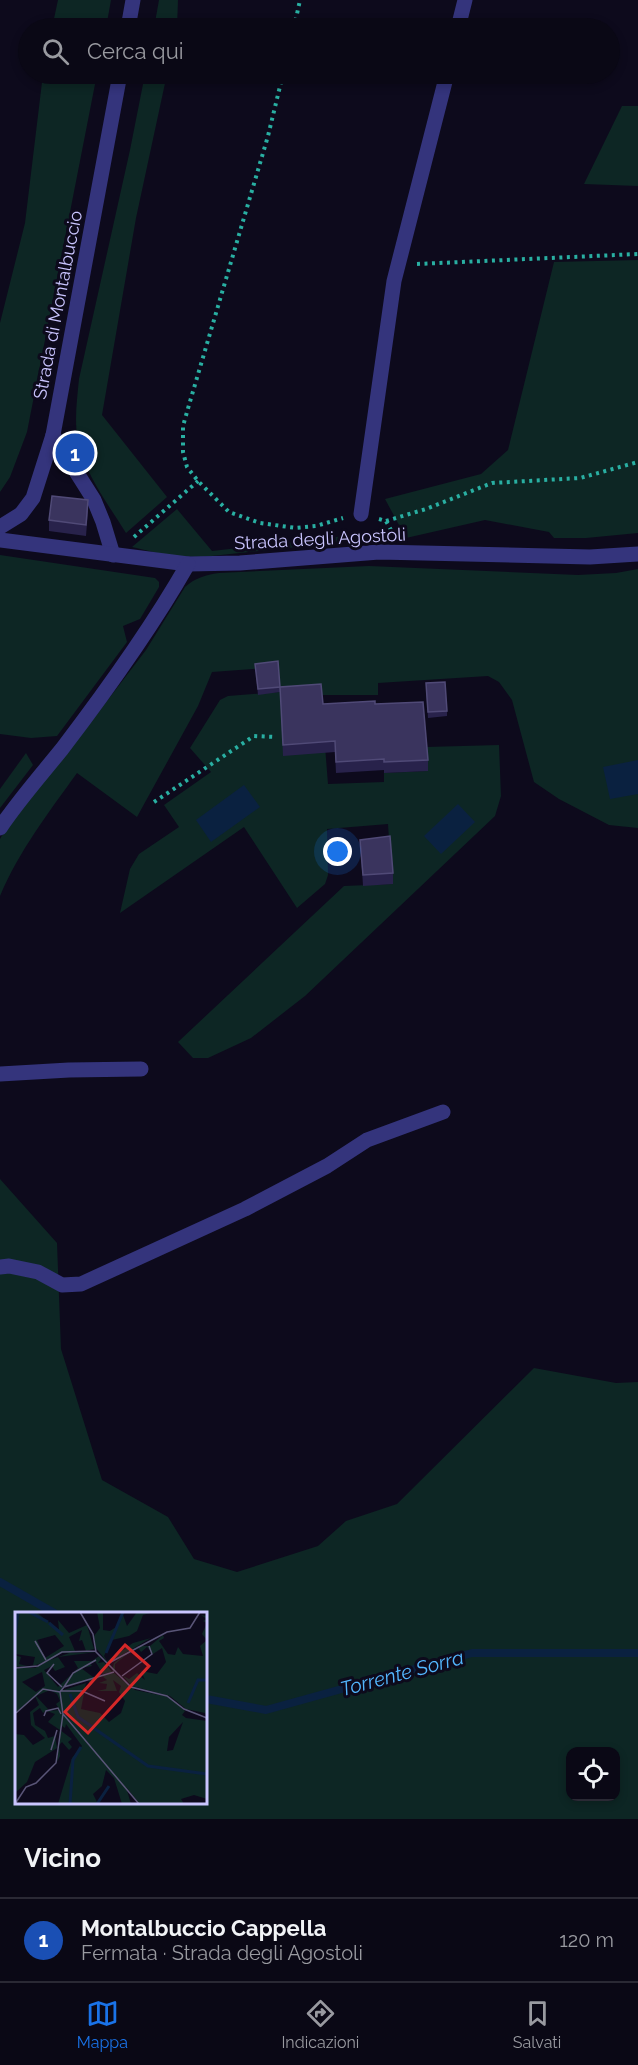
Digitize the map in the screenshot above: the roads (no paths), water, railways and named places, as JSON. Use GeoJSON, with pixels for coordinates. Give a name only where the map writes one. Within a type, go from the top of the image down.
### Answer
{"type":"FeatureCollection","features":[{"type":"Feature","properties":{"kind":"street"},"geometry":{"type":"LineString","coordinates":[[130,18],[133,0]]}},
{"type":"Feature","properties":{"kind":"street"},"geometry":{"type":"LineString","coordinates":[[460,18],[465,0]]}},
{"type":"Feature","properties":{"kind":"street","name":"Strada di Montalbuccio"},"geometry":{"type":"LineString","coordinates":[[0,527],[21,514],[33,498],[53,435],[118,84]]}},
{"type":"Feature","properties":{"kind":"street"},"geometry":{"type":"LineString","coordinates":[[361,514],[394,281],[444,84]]}},
{"type":"Feature","properties":{"kind":"street"},"geometry":{"type":"LineString","coordinates":[[53,435],[94,500],[113,555]]}},
{"type":"Feature","properties":{"kind":"street","name":"Strada degli Agostoli"},"geometry":{"type":"LineString","coordinates":[[0,540],[188,564],[259,562],[358,553],[590,557],[638,554]]}},
{"type":"Feature","properties":{"kind":"street"},"geometry":{"type":"LineString","coordinates":[[0,828],[63,748],[141,640],[188,564]]}},
{"type":"Feature","properties":{"kind":"street"},"geometry":{"type":"LineString","coordinates":[[0,1074],[141,1069]]}},
{"type":"Feature","properties":{"kind":"street"},"geometry":{"type":"LineString","coordinates":[[0,1267],[9,1266],[38,1272],[62,1285],[81,1284],[245,1209],[327,1166],[367,1140],[443,1112]]}},
{"type":"Feature","properties":{"kind":"water"},"geometry":{"type":"Polygon","coordinates":[[[638,760],[638,794],[610,799],[603,767],[638,760]]]}},
{"type":"Feature","properties":{"kind":"water"},"geometry":{"type":"Polygon","coordinates":[[[244,785],[260,807],[211,842],[196,820],[244,785]]]}},
{"type":"Feature","properties":{"kind":"water"},"geometry":{"type":"Polygon","coordinates":[[[458,804],[475,822],[441,854],[424,836],[458,804]]]}},
{"type":"Feature","properties":{"kind":"waterway","name":"Torrente Sorra"},"geometry":{"type":"LineString","coordinates":[[0,1582],[52,1612]]}},
{"type":"Feature","properties":{"kind":"waterway","name":"Torrente Sorra"},"geometry":{"type":"LineString","coordinates":[[207,1699],[266,1710],[472,1653],[638,1653]]}},
{"type":"Feature","properties":{"kind":"place","name":"Montalbuccio Cappella"},"geometry":{"type":"Point","coordinates":[75,453]}}]}
